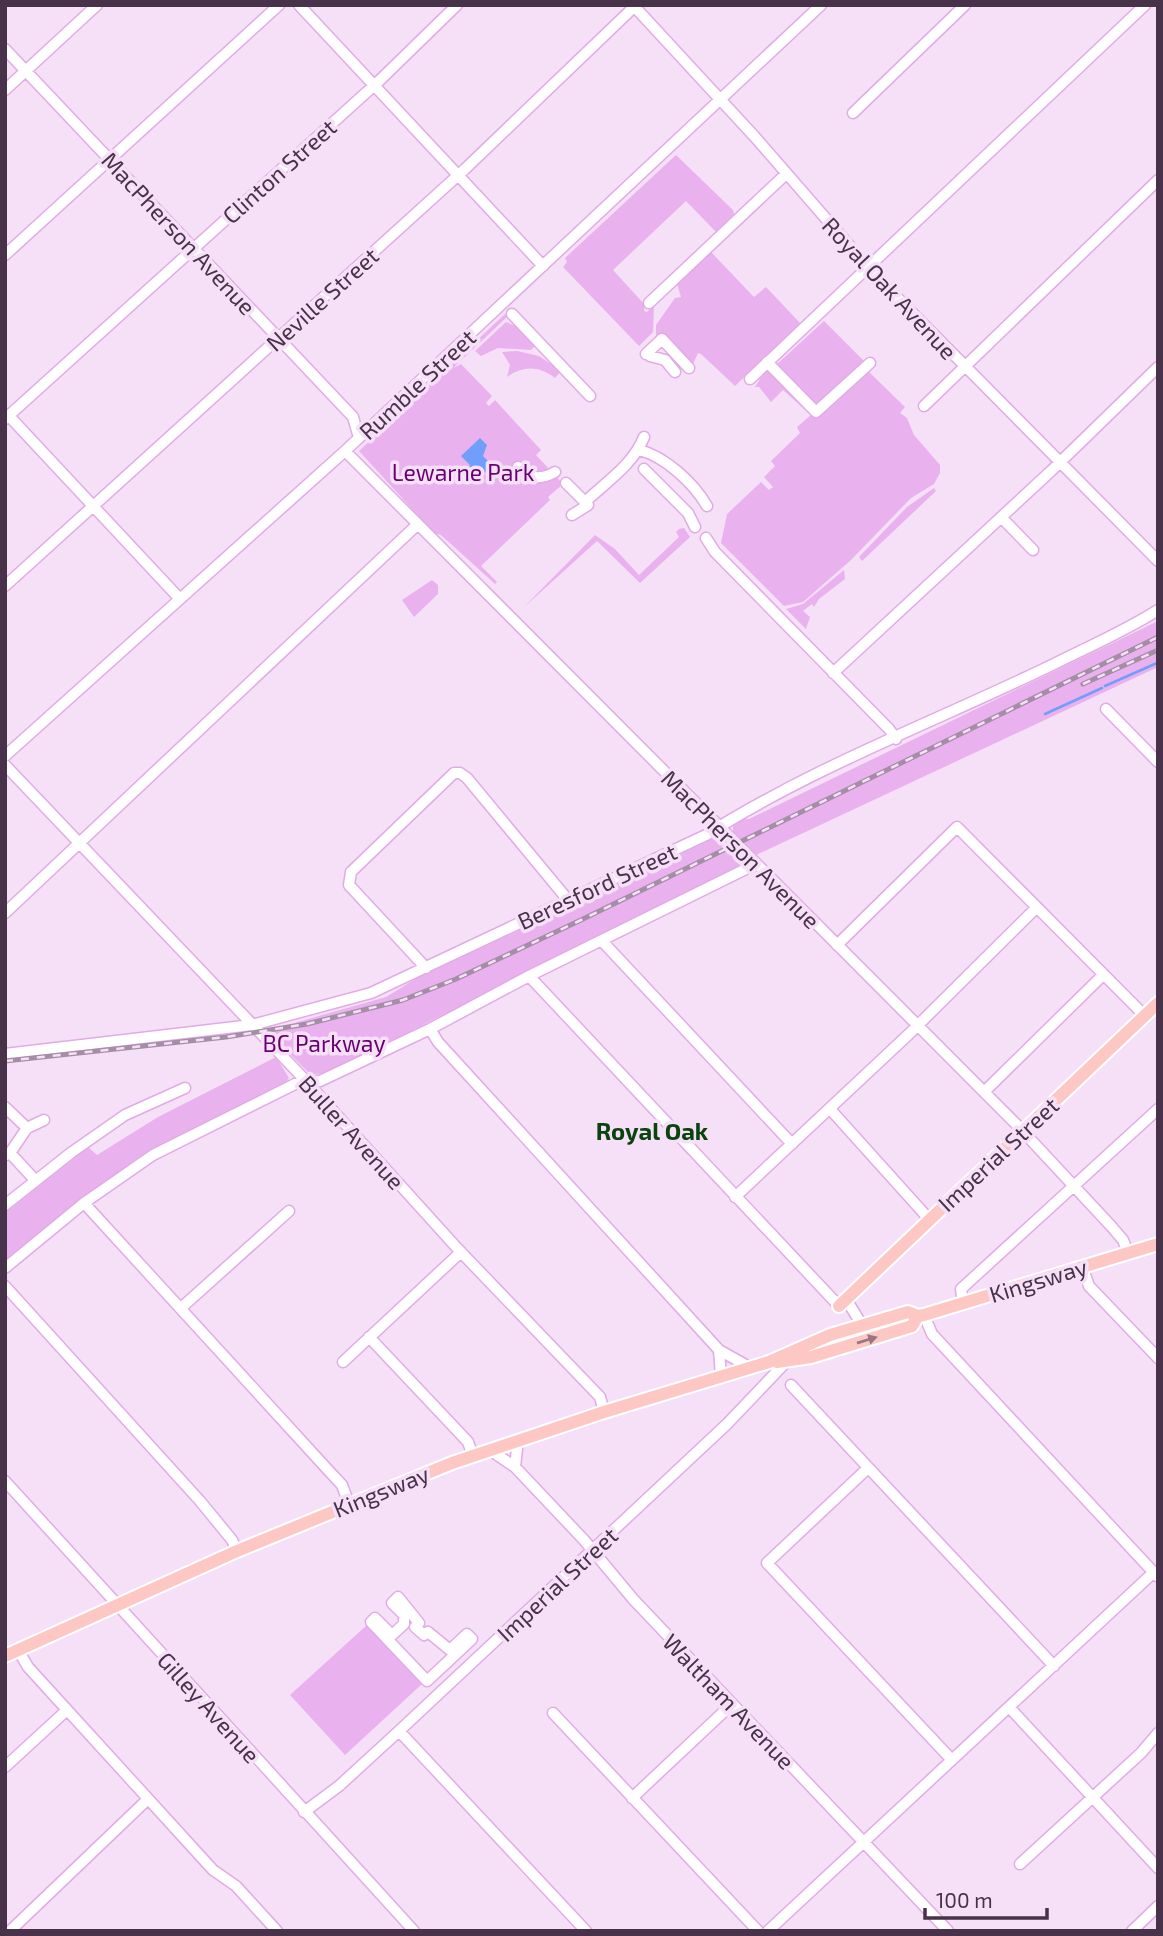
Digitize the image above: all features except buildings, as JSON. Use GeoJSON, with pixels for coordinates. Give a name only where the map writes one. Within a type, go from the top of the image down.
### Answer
{"type":"FeatureCollection","features":[{"type":"Feature","properties":{"kind":"main road","name":"Imperial Street"},"geometry":{"type":"LineString","coordinates":[[842,1303],[1158,1003]]}},
{"type":"Feature","properties":{"kind":"main road","name":"Kingsway"},"geometry":{"type":"LineString","coordinates":[[769,1362],[811,1357],[912,1326],[921,1316],[1158,1244]]}},
{"type":"Feature","properties":{"kind":"main road","name":"Kingsway"},"geometry":{"type":"LineString","coordinates":[[5,1656],[237,1551],[473,1456],[604,1412],[769,1362],[801,1346],[862,1325],[908,1312],[921,1316]]}},
{"type":"Feature","properties":{"kind":"main road","name":"Imperial Street"},"geometry":{"type":"LineString","coordinates":[[787,1361],[801,1346]]}},
{"type":"Feature","properties":{"kind":"street"},"geometry":{"type":"LineString","coordinates":[[5,90],[97,5]]}},
{"type":"Feature","properties":{"kind":"street"},"geometry":{"type":"LineString","coordinates":[[5,255],[279,5]]}},
{"type":"Feature","properties":{"kind":"street"},"geometry":{"type":"LineString","coordinates":[[299,5],[543,266]]}},
{"type":"Feature","properties":{"kind":"street","name":"Clinton Street"},"geometry":{"type":"LineString","coordinates":[[7,418],[373,86],[457,5]]}},
{"type":"Feature","properties":{"kind":"street","name":"Rumble Street"},"geometry":{"type":"LineString","coordinates":[[5,756],[345,452],[821,5]]}},
{"type":"Feature","properties":{"kind":"street"},"geometry":{"type":"LineString","coordinates":[[853,113],[965,5]]}},
{"type":"Feature","properties":{"kind":"street"},"geometry":{"type":"LineString","coordinates":[[750,379],[1144,5]]}},
{"type":"Feature","properties":{"kind":"street","name":"Royal Oak Avenue"},"geometry":{"type":"LineString","coordinates":[[634,6],[869,268],[1158,561]]}},
{"type":"Feature","properties":{"kind":"street","name":"Neville Street"},"geometry":{"type":"LineString","coordinates":[[5,586],[458,176],[634,6]]}},
{"type":"Feature","properties":{"kind":"street","name":"MacPherson Avenue"},"geometry":{"type":"LineString","coordinates":[[5,49],[353,417],[373,425]]}},
{"type":"Feature","properties":{"kind":"street"},"geometry":{"type":"LineString","coordinates":[[649,303],[786,174]]}},
{"type":"Feature","properties":{"kind":"street"},"geometry":{"type":"LineString","coordinates":[[924,406],[1158,180]]}},
{"type":"Feature","properties":{"kind":"street"},"geometry":{"type":"LineString","coordinates":[[512,314],[590,396]]}},
{"type":"Feature","properties":{"kind":"street"},"geometry":{"type":"LineString","coordinates":[[654,332],[655,345]]}},
{"type":"Feature","properties":{"kind":"street"},"geometry":{"type":"LineString","coordinates":[[674,358],[662,339],[645,352],[674,358],[689,368]]}},
{"type":"Feature","properties":{"kind":"street"},"geometry":{"type":"LineString","coordinates":[[767,362],[816,412],[870,363]]}},
{"type":"Feature","properties":{"kind":"street"},"geometry":{"type":"LineString","coordinates":[[832,673],[1059,463],[1158,367]]}},
{"type":"Feature","properties":{"kind":"street","name":"MacPherson Avenue"},"geometry":{"type":"LineString","coordinates":[[353,417],[359,438]]}},
{"type":"Feature","properties":{"kind":"street"},"geometry":{"type":"LineString","coordinates":[[7,418],[180,599]]}},
{"type":"Feature","properties":{"kind":"street","name":"MacPherson Avenue"},"geometry":{"type":"LineString","coordinates":[[345,452],[1024,1132],[1123,1240],[1128,1253]]}},
{"type":"Feature","properties":{"kind":"street"},"geometry":{"type":"LineString","coordinates":[[566,483],[580,503],[610,481],[638,452]]}},
{"type":"Feature","properties":{"kind":"street"},"geometry":{"type":"LineString","coordinates":[[638,452],[652,453],[671,466],[707,506]]}},
{"type":"Feature","properties":{"kind":"street"},"geometry":{"type":"LineString","coordinates":[[638,452],[688,513],[695,527]]}},
{"type":"Feature","properties":{"kind":"street"},"geometry":{"type":"LineString","coordinates":[[518,467],[530,477],[539,478],[555,472]]}},
{"type":"Feature","properties":{"kind":"street"},"geometry":{"type":"LineString","coordinates":[[1001,517],[1033,550]]}},
{"type":"Feature","properties":{"kind":"street"},"geometry":{"type":"LineString","coordinates":[[5,913],[418,524]]}},
{"type":"Feature","properties":{"kind":"street"},"geometry":{"type":"LineString","coordinates":[[706,538],[715,552],[896,739]]}},
{"type":"Feature","properties":{"kind":"street","name":"Beresford Street"},"geometry":{"type":"LineString","coordinates":[[5,1054],[252,1025],[371,993],[719,827],[789,789],[1158,610]]}},
{"type":"Feature","properties":{"kind":"street"},"geometry":{"type":"LineString","coordinates":[[1106,709],[1158,762]]}},
{"type":"Feature","properties":{"kind":"street","name":"Buller Avenue"},"geometry":{"type":"LineString","coordinates":[[5,765],[307,1082],[461,1252],[600,1397],[604,1412]]}},
{"type":"Feature","properties":{"kind":"street"},"geometry":{"type":"LineString","coordinates":[[426,968],[349,885],[348,879],[454,773],[460,773],[491,805],[568,900]]}},
{"type":"Feature","properties":{"kind":"street"},"geometry":{"type":"LineString","coordinates":[[837,945],[957,827],[1144,1015]]}},
{"type":"Feature","properties":{"kind":"street"},"geometry":{"type":"LineString","coordinates":[[5,1268],[84,1203],[153,1155],[295,1084],[320,1081],[430,1030],[529,976],[756,864]]}},
{"type":"Feature","properties":{"kind":"street"},"geometry":{"type":"LineString","coordinates":[[735,1197],[918,1026],[1037,908]]}},
{"type":"Feature","properties":{"kind":"street"},"geometry":{"type":"LineString","coordinates":[[602,941],[792,1144]]}},
{"type":"Feature","properties":{"kind":"street"},"geometry":{"type":"LineString","coordinates":[[984,1092],[1103,975]]}},
{"type":"Feature","properties":{"kind":"street"},"geometry":{"type":"LineString","coordinates":[[529,976],[735,1197],[862,1325]]}},
{"type":"Feature","properties":{"kind":"street"},"geometry":{"type":"LineString","coordinates":[[430,1030],[445,1050],[719,1350],[751,1368]]}},
{"type":"Feature","properties":{"kind":"street"},"geometry":{"type":"LineString","coordinates":[[5,1205],[125,1115],[185,1088]]}},
{"type":"Feature","properties":{"kind":"street"},"geometry":{"type":"LineString","coordinates":[[5,1107],[27,1128]]}},
{"type":"Feature","properties":{"kind":"street"},"geometry":{"type":"LineString","coordinates":[[830,1109],[929,1219]]}},
{"type":"Feature","properties":{"kind":"street"},"geometry":{"type":"LineString","coordinates":[[963,1303],[961,1289],[1158,1109]]}},
{"type":"Feature","properties":{"kind":"street"},"geometry":{"type":"LineString","coordinates":[[35,1180],[8,1154],[27,1128],[44,1121]]}},
{"type":"Feature","properties":{"kind":"street"},"geometry":{"type":"LineString","coordinates":[[84,1203],[335,1478],[349,1504]]}},
{"type":"Feature","properties":{"kind":"street"},"geometry":{"type":"LineString","coordinates":[[181,1308],[289,1211]]}},
{"type":"Feature","properties":{"kind":"street"},"geometry":{"type":"LineString","coordinates":[[343,1362],[461,1252]]}},
{"type":"Feature","properties":{"kind":"street"},"geometry":{"type":"LineString","coordinates":[[1083,1266],[1090,1286],[1158,1358]]}},
{"type":"Feature","properties":{"kind":"street"},"geometry":{"type":"LineString","coordinates":[[5,1286],[200,1501],[232,1540],[237,1551]]}},
{"type":"Feature","properties":{"kind":"street"},"geometry":{"type":"LineString","coordinates":[[768,1931],[951,1759],[1156,1575],[932,1334],[921,1316]]}},
{"type":"Feature","properties":{"kind":"street"},"geometry":{"type":"LineString","coordinates":[[369,1338],[468,1442],[473,1456]]}},
{"type":"Feature","properties":{"kind":"street"},"geometry":{"type":"LineString","coordinates":[[719,1350],[721,1377]]}},
{"type":"Feature","properties":{"kind":"street","name":"Imperial Street"},"geometry":{"type":"LineString","coordinates":[[303,1812],[339,1786],[399,1731],[727,1424],[787,1361]]}},
{"type":"Feature","properties":{"kind":"street"},"geometry":{"type":"LineString","coordinates":[[791,1385],[1054,1665]]}},
{"type":"Feature","properties":{"kind":"street"},"geometry":{"type":"LineString","coordinates":[[515,1466],[518,1440]]}},
{"type":"Feature","properties":{"kind":"street","name":"Waltham Avenue"},"geometry":{"type":"LineString","coordinates":[[490,1450],[515,1466],[592,1550],[633,1600],[948,1931]]}},
{"type":"Feature","properties":{"kind":"street"},"geometry":{"type":"LineString","coordinates":[[868,1468],[766,1563],[951,1759]]}},
{"type":"Feature","properties":{"kind":"street","name":"Gilley Avenue"},"geometry":{"type":"LineString","coordinates":[[5,1481],[303,1812],[414,1931]]}},
{"type":"Feature","properties":{"kind":"street"},"geometry":{"type":"LineString","coordinates":[[398,1597],[419,1623],[415,1627],[424,1635],[428,1632],[450,1650],[467,1634],[472,1639],[427,1681],[371,1622],[375,1618],[392,1635],[404,1624],[404,1615],[392,1603],[398,1597]]}},
{"type":"Feature","properties":{"kind":"street"},"geometry":{"type":"LineString","coordinates":[[18,1650],[25,1663],[213,1870],[236,1885],[277,1931]]}},
{"type":"Feature","properties":{"kind":"street"},"geometry":{"type":"LineString","coordinates":[[632,1798],[732,1704]]}},
{"type":"Feature","properties":{"kind":"street"},"geometry":{"type":"LineString","coordinates":[[1009,1707],[1158,1868]]}},
{"type":"Feature","properties":{"kind":"street"},"geometry":{"type":"LineString","coordinates":[[5,1766],[67,1710]]}},
{"type":"Feature","properties":{"kind":"street"},"geometry":{"type":"LineString","coordinates":[[553,1713],[758,1931]]}},
{"type":"Feature","properties":{"kind":"street"},"geometry":{"type":"LineString","coordinates":[[399,1731],[586,1931]]}},
{"type":"Feature","properties":{"kind":"street"},"geometry":{"type":"LineString","coordinates":[[1020,1864],[1141,1753],[1158,1732]]}},
{"type":"Feature","properties":{"kind":"street"},"geometry":{"type":"LineString","coordinates":[[10,1931],[148,1799]]}},
{"type":"Feature","properties":{"kind":"street"},"geometry":{"type":"LineString","coordinates":[[1132,1931],[1158,1906]]}},
{"type":"Feature","properties":{"kind":"green space"},"geometry":{"type":"Polygon","coordinates":[[[676,155],[734,214],[716,232],[686,201],[613,270],[645,305],[644,311],[647,312],[654,305],[653,332],[639,346],[563,267],[567,262],[565,258],[676,155]]]}},
{"type":"Feature","properties":{"kind":"green space"},"geometry":{"type":"Polygon","coordinates":[[[711,252],[754,297],[766,287],[800,323],[735,386],[701,354],[698,353],[692,366],[656,340],[656,325],[675,298],[681,297],[677,284],[711,252]]]}},
{"type":"Feature","properties":{"kind":"green space","name":"Lewarne Park"},"geometry":{"type":"Polygon","coordinates":[[[505,314],[507,317],[453,368],[461,364],[492,396],[486,403],[489,406],[495,400],[541,450],[536,455],[563,484],[548,497],[550,500],[481,566],[497,582],[495,584],[441,535],[434,533],[359,451],[505,314]]]}},
{"type":"Feature","properties":{"kind":"green space"},"geometry":{"type":"Polygon","coordinates":[[[824,321],[865,362],[818,408],[776,365],[824,321]]]}},
{"type":"Feature","properties":{"kind":"green space"},"geometry":{"type":"Polygon","coordinates":[[[506,322],[518,327],[535,346],[531,350],[498,348],[481,356],[475,351],[506,322]]]}},
{"type":"Feature","properties":{"kind":"green space"},"geometry":{"type":"Polygon","coordinates":[[[517,351],[539,356],[561,371],[555,378],[531,368],[519,370],[507,377],[510,365],[502,352],[517,351]]]}},
{"type":"Feature","properties":{"kind":"green space"},"geometry":{"type":"Polygon","coordinates":[[[867,370],[905,407],[900,413],[907,418],[914,435],[940,465],[940,473],[934,484],[911,498],[851,560],[803,602],[784,606],[721,543],[727,514],[761,482],[769,490],[773,487],[764,477],[775,466],[771,461],[800,433],[797,427],[811,415],[783,390],[771,402],[759,387],[755,387],[765,371],[771,371],[817,417],[867,370]]]}},
{"type":"Feature","properties":{"kind":"green space"},"geometry":{"type":"Polygon","coordinates":[[[934,488],[936,491],[862,561],[859,557],[907,507],[934,488]]]}},
{"type":"Feature","properties":{"kind":"green space"},"geometry":{"type":"Polygon","coordinates":[[[684,528],[690,537],[640,583],[597,541],[523,608],[595,535],[615,549],[639,575],[679,537],[676,532],[684,528]]]}},
{"type":"Feature","properties":{"kind":"green space"},"geometry":{"type":"Polygon","coordinates":[[[844,570],[845,579],[819,599],[814,607],[812,604],[803,611],[810,617],[806,629],[786,609],[803,604],[844,570]]]}},
{"type":"Feature","properties":{"kind":"green space"},"geometry":{"type":"Polygon","coordinates":[[[432,580],[438,585],[438,594],[414,617],[402,600],[432,580]]]}},
{"type":"Feature","properties":{"kind":"green space"},"geometry":{"type":"Polygon","coordinates":[[[1158,621],[1158,667],[754,856],[733,834],[733,826],[743,819],[749,819],[1158,621]]]}},
{"type":"Feature","properties":{"kind":"green space","name":"BC Parkway"},"geometry":{"type":"Polygon","coordinates":[[[714,836],[727,841],[738,852],[742,860],[737,869],[326,1073],[311,1075],[271,1035],[273,1029],[386,997],[417,978],[714,836]]]}},
{"type":"Feature","properties":{"kind":"green space"},"geometry":{"type":"Polygon","coordinates":[[[276,1057],[289,1078],[284,1085],[200,1125],[131,1164],[5,1263],[5,1213],[88,1147],[97,1155],[158,1117],[276,1057]]]}},
{"type":"Feature","properties":{"kind":"green space"},"geometry":{"type":"Polygon","coordinates":[[[367,1625],[422,1684],[345,1755],[290,1695],[367,1625]]]}},
{"type":"Feature","properties":{"kind":"water"},"geometry":{"type":"Polygon","coordinates":[[[480,438],[487,445],[483,456],[492,465],[473,484],[465,476],[470,465],[461,456],[480,438]]]}},
{"type":"Feature","properties":{"kind":"waterway"},"geometry":{"type":"LineString","coordinates":[[1105,686],[1157,663]]}},
{"type":"Feature","properties":{"kind":"waterway"},"geometry":{"type":"LineString","coordinates":[[1045,714],[1102,688]]}},
{"type":"Feature","properties":{"kind":"railway"},"geometry":{"type":"LineString","coordinates":[[5,1061],[226,1037],[307,1024],[403,1000],[456,979],[581,920],[1158,637]]}},
{"type":"Feature","properties":{"kind":"railway"},"geometry":{"type":"LineString","coordinates":[[1083,684],[1158,650]]}},
{"type":"Feature","properties":{"kind":"district","name":"Royal Oak"},"geometry":{"type":"Point","coordinates":[652,1130]}}]}
